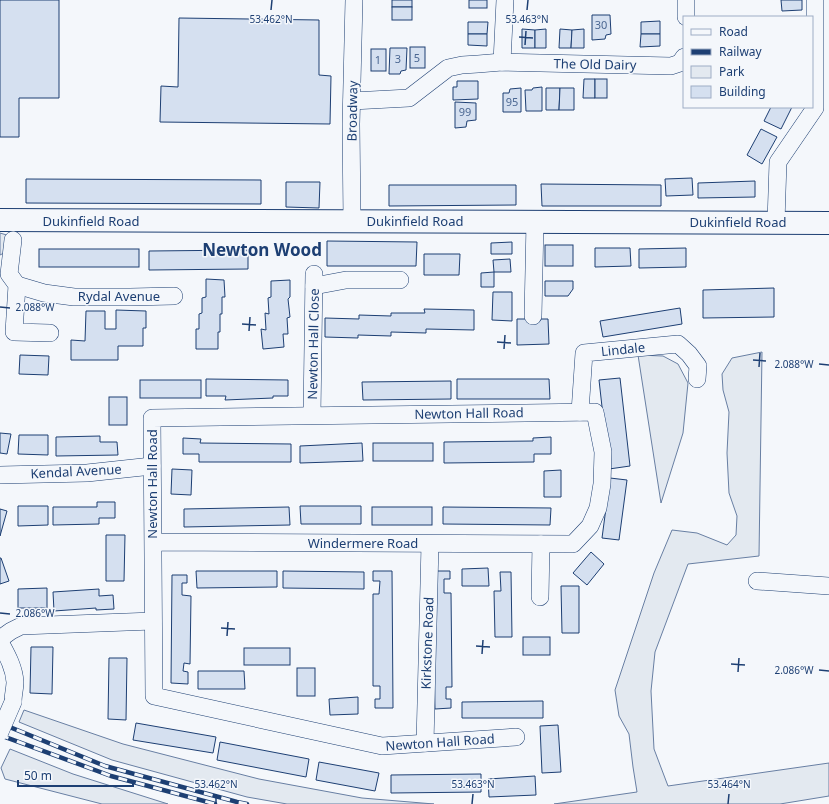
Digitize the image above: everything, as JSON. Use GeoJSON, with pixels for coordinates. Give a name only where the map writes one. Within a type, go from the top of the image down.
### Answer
{"type":"FeatureCollection","features":[{"type":"Feature","properties":{"kind":"main road","name":"Dukinfield Road"},"geometry":{"type":"LineString","coordinates":[[0,220],[829,223]]}},
{"type":"Feature","properties":{"kind":"street","name":"Broadway"},"geometry":{"type":"LineString","coordinates":[[352,221],[354,0]]}},
{"type":"Feature","properties":{"kind":"street"},"geometry":{"type":"LineString","coordinates":[[502,62],[505,0]]}},
{"type":"Feature","properties":{"kind":"street"},"geometry":{"type":"LineString","coordinates":[[686,0],[686,16]]}},
{"type":"Feature","properties":{"kind":"street"},"geometry":{"type":"LineString","coordinates":[[776,222],[778,162],[815,108],[822,67],[815,0]]}},
{"type":"Feature","properties":{"kind":"street","name":"The Old Dairy"},"geometry":{"type":"LineString","coordinates":[[352,101],[408,98],[448,68],[462,65],[502,62],[671,66],[680,63],[683,58]]}},
{"type":"Feature","properties":{"kind":"street"},"geometry":{"type":"LineString","coordinates":[[532,316],[535,222]]}},
{"type":"Feature","properties":{"kind":"street"},"geometry":{"type":"LineString","coordinates":[[13,240],[9,278],[14,332],[50,333]]}},
{"type":"Feature","properties":{"kind":"street","name":"Rydal Avenue"},"geometry":{"type":"LineString","coordinates":[[9,278],[44,293],[74,297],[174,296]]}},
{"type":"Feature","properties":{"kind":"street","name":"Newton Hall Close"},"geometry":{"type":"LineString","coordinates":[[312,415],[314,280],[400,280]]}},
{"type":"Feature","properties":{"kind":"street","name":"Lindale"},"geometry":{"type":"LineString","coordinates":[[580,412],[584,353],[678,344],[689,354],[698,366],[697,379]]}},
{"type":"Feature","properties":{"kind":"street","name":"Newton Hall Road"},"geometry":{"type":"LineString","coordinates":[[516,737],[382,746],[154,696],[152,418],[595,412],[603,452],[602,484],[598,508],[590,526],[573,544]]}},
{"type":"Feature","properties":{"kind":"street","name":"Kendal Avenue"},"geometry":{"type":"LineString","coordinates":[[0,475],[87,472],[152,466]]}},
{"type":"Feature","properties":{"kind":"street","name":"Windermere Road"},"geometry":{"type":"LineString","coordinates":[[153,542],[573,544]]}},
{"type":"Feature","properties":{"kind":"street","name":"Kirkstone Road"},"geometry":{"type":"LineString","coordinates":[[425,743],[430,544]]}},
{"type":"Feature","properties":{"kind":"street"},"geometry":{"type":"LineString","coordinates":[[540,597],[542,544]]}},
{"type":"Feature","properties":{"kind":"street"},"geometry":{"type":"LineString","coordinates":[[757,581],[829,586]]}},
{"type":"Feature","properties":{"kind":"street"},"geometry":{"type":"LineString","coordinates":[[0,638],[21,626],[153,621]]}},
{"type":"Feature","properties":{"kind":"street"},"geometry":{"type":"LineString","coordinates":[[0,642],[12,666],[15,683],[13,702],[0,732]]}},
{"type":"Feature","properties":{"kind":"green space"},"geometry":{"type":"Polygon","coordinates":[[[0,233],[10,236],[6,252],[0,255],[0,233]]]}},
{"type":"Feature","properties":{"kind":"green space"},"geometry":{"type":"Polygon","coordinates":[[[762,352],[759,556],[688,564],[655,652],[651,691],[654,749],[668,786],[829,763],[829,796],[780,804],[554,804],[637,792],[629,734],[619,716],[615,690],[654,573],[672,530],[697,533],[727,545],[736,535],[737,516],[729,493],[727,453],[729,412],[723,390],[722,374],[732,358],[762,352]]]}},
{"type":"Feature","properties":{"kind":"green space"},"geometry":{"type":"Polygon","coordinates":[[[638,355],[663,356],[678,364],[688,383],[683,433],[661,503],[638,355]]]}},
{"type":"Feature","properties":{"kind":"green space"},"geometry":{"type":"Polygon","coordinates":[[[24,710],[123,744],[259,779],[362,798],[434,804],[287,804],[247,797],[112,760],[19,722],[24,710]]]}},
{"type":"Feature","properties":{"kind":"green space"},"geometry":{"type":"Polygon","coordinates":[[[10,749],[73,774],[168,804],[102,804],[5,779],[1,768],[10,749]]]}},
{"type":"Feature","properties":{"kind":"building"},"geometry":{"type":"Polygon","coordinates":[[[0,0],[59,0],[59,98],[19,98],[19,137],[0,137],[0,0]]]}},
{"type":"Feature","properties":{"kind":"building"},"geometry":{"type":"Polygon","coordinates":[[[392,0],[412,0],[412,7],[392,7],[392,0]]]}},
{"type":"Feature","properties":{"kind":"building"},"geometry":{"type":"Polygon","coordinates":[[[469,0],[487,0],[487,8],[469,8],[469,0]]]}},
{"type":"Feature","properties":{"kind":"building"},"geometry":{"type":"Polygon","coordinates":[[[781,0],[802,0],[802,10],[782,11],[781,0]]]}},
{"type":"Feature","properties":{"kind":"building"},"geometry":{"type":"Polygon","coordinates":[[[392,7],[412,7],[412,20],[392,20],[392,7]]]}},
{"type":"Feature","properties":{"kind":"building"},"geometry":{"type":"Polygon","coordinates":[[[592,15],[610,15],[611,34],[606,35],[605,39],[592,40],[592,15]]]}},
{"type":"Feature","properties":{"kind":"building"},"geometry":{"type":"Polygon","coordinates":[[[179,18],[319,20],[319,75],[331,76],[330,124],[160,122],[161,86],[178,87],[179,18]]]}},
{"type":"Feature","properties":{"kind":"building"},"geometry":{"type":"Polygon","coordinates":[[[660,21],[660,34],[641,34],[641,22],[660,21]]]}},
{"type":"Feature","properties":{"kind":"building"},"geometry":{"type":"Polygon","coordinates":[[[468,22],[488,22],[487,34],[468,34],[468,22]]]}},
{"type":"Feature","properties":{"kind":"building"},"geometry":{"type":"Polygon","coordinates":[[[522,29],[535,30],[535,48],[522,48],[522,29]]]}},
{"type":"Feature","properties":{"kind":"building"},"geometry":{"type":"Polygon","coordinates":[[[546,29],[546,48],[535,48],[535,30],[546,29]]]}},
{"type":"Feature","properties":{"kind":"building"},"geometry":{"type":"Polygon","coordinates":[[[560,29],[572,30],[571,48],[559,48],[560,29]]]}},
{"type":"Feature","properties":{"kind":"building"},"geometry":{"type":"Polygon","coordinates":[[[584,29],[584,48],[571,48],[572,30],[584,29]]]}},
{"type":"Feature","properties":{"kind":"building"},"geometry":{"type":"Polygon","coordinates":[[[468,34],[487,34],[487,46],[468,45],[468,34]]]}},
{"type":"Feature","properties":{"kind":"building"},"geometry":{"type":"Polygon","coordinates":[[[641,34],[660,34],[660,46],[640,47],[641,34]]]}},
{"type":"Feature","properties":{"kind":"building"},"geometry":{"type":"Polygon","coordinates":[[[410,47],[425,47],[425,68],[410,68],[410,47]]]}},
{"type":"Feature","properties":{"kind":"building"},"geometry":{"type":"Polygon","coordinates":[[[390,48],[407,48],[406,70],[401,71],[400,74],[389,74],[390,48]]]}},
{"type":"Feature","properties":{"kind":"building"},"geometry":{"type":"Polygon","coordinates":[[[371,49],[386,49],[386,71],[371,71],[371,49]]]}},
{"type":"Feature","properties":{"kind":"building"},"geometry":{"type":"Polygon","coordinates":[[[584,79],[595,79],[595,98],[583,98],[584,79]]]}},
{"type":"Feature","properties":{"kind":"building"},"geometry":{"type":"Polygon","coordinates":[[[595,79],[607,79],[607,98],[595,98],[595,79]]]}},
{"type":"Feature","properties":{"kind":"building"},"geometry":{"type":"Polygon","coordinates":[[[457,81],[478,81],[478,99],[453,100],[453,87],[457,87],[457,81]]]}},
{"type":"Feature","properties":{"kind":"building"},"geometry":{"type":"Polygon","coordinates":[[[542,87],[542,111],[526,111],[525,90],[532,90],[533,88],[542,87]]]}},
{"type":"Feature","properties":{"kind":"building"},"geometry":{"type":"Polygon","coordinates":[[[521,88],[521,112],[503,112],[503,93],[509,93],[510,89],[521,88]]]}},
{"type":"Feature","properties":{"kind":"building"},"geometry":{"type":"Polygon","coordinates":[[[546,88],[560,88],[559,110],[546,110],[546,88]]]}},
{"type":"Feature","properties":{"kind":"building"},"geometry":{"type":"Polygon","coordinates":[[[560,88],[574,88],[574,110],[559,110],[560,88]]]}},
{"type":"Feature","properties":{"kind":"building"},"geometry":{"type":"Polygon","coordinates":[[[455,102],[476,103],[476,120],[467,121],[466,127],[455,128],[455,102]]]}},
{"type":"Feature","properties":{"kind":"building"},"geometry":{"type":"Polygon","coordinates":[[[770,108],[792,108],[781,129],[764,121],[770,108]]]}},
{"type":"Feature","properties":{"kind":"building"},"geometry":{"type":"Polygon","coordinates":[[[761,129],[777,137],[762,164],[747,155],[761,129]]]}},
{"type":"Feature","properties":{"kind":"building"},"geometry":{"type":"Polygon","coordinates":[[[692,178],[693,195],[666,196],[665,179],[692,178]]]}},
{"type":"Feature","properties":{"kind":"building"},"geometry":{"type":"Polygon","coordinates":[[[26,179],[261,180],[261,204],[26,203],[26,179]]]}},
{"type":"Feature","properties":{"kind":"building"},"geometry":{"type":"Polygon","coordinates":[[[755,181],[755,197],[698,198],[698,183],[755,181]]]}},
{"type":"Feature","properties":{"kind":"building"},"geometry":{"type":"Polygon","coordinates":[[[286,182],[320,182],[319,208],[286,207],[286,182]]]}},
{"type":"Feature","properties":{"kind":"building"},"geometry":{"type":"Polygon","coordinates":[[[541,184],[661,185],[661,206],[542,206],[541,184]]]}},
{"type":"Feature","properties":{"kind":"building"},"geometry":{"type":"Polygon","coordinates":[[[389,185],[516,185],[516,205],[389,206],[389,185]]]}},
{"type":"Feature","properties":{"kind":"building"},"geometry":{"type":"Polygon","coordinates":[[[327,241],[417,242],[416,266],[327,266],[327,241]]]}},
{"type":"Feature","properties":{"kind":"building"},"geometry":{"type":"Polygon","coordinates":[[[512,242],[512,254],[491,254],[491,243],[512,242]]]}},
{"type":"Feature","properties":{"kind":"building"},"geometry":{"type":"Polygon","coordinates":[[[545,245],[573,245],[573,266],[545,266],[545,245]]]}},
{"type":"Feature","properties":{"kind":"building"},"geometry":{"type":"Polygon","coordinates":[[[595,248],[630,248],[631,266],[595,267],[595,248]]]}},
{"type":"Feature","properties":{"kind":"building"},"geometry":{"type":"Polygon","coordinates":[[[686,248],[686,267],[639,268],[639,249],[686,248]]]}},
{"type":"Feature","properties":{"kind":"building"},"geometry":{"type":"Polygon","coordinates":[[[39,249],[139,249],[139,267],[39,267],[39,249]]]}},
{"type":"Feature","properties":{"kind":"building"},"geometry":{"type":"Polygon","coordinates":[[[248,250],[248,269],[149,270],[149,251],[248,250]]]}},
{"type":"Feature","properties":{"kind":"building"},"geometry":{"type":"Polygon","coordinates":[[[424,254],[460,254],[459,275],[424,275],[424,254]]]}},
{"type":"Feature","properties":{"kind":"building"},"geometry":{"type":"Polygon","coordinates":[[[510,259],[511,272],[494,272],[493,260],[510,259]]]}},
{"type":"Feature","properties":{"kind":"building"},"geometry":{"type":"Polygon","coordinates":[[[494,272],[494,287],[481,287],[481,273],[494,272]]]}},
{"type":"Feature","properties":{"kind":"building"},"geometry":{"type":"Polygon","coordinates":[[[206,279],[224,280],[225,297],[222,297],[220,332],[218,332],[218,349],[196,349],[196,329],[199,329],[199,314],[202,313],[202,298],[206,297],[206,279]]]}},
{"type":"Feature","properties":{"kind":"building"},"geometry":{"type":"Polygon","coordinates":[[[290,280],[290,297],[288,299],[290,317],[287,318],[288,334],[283,334],[284,347],[263,349],[261,329],[266,330],[265,313],[269,314],[268,298],[271,297],[271,281],[290,280]]]}},
{"type":"Feature","properties":{"kind":"building"},"geometry":{"type":"Polygon","coordinates":[[[545,281],[573,281],[573,289],[568,296],[545,296],[545,281]]]}},
{"type":"Feature","properties":{"kind":"building"},"geometry":{"type":"Polygon","coordinates":[[[774,288],[774,317],[703,318],[703,290],[774,288]]]}},
{"type":"Feature","properties":{"kind":"building"},"geometry":{"type":"Polygon","coordinates":[[[493,292],[512,292],[512,321],[492,320],[493,292]]]}},
{"type":"Feature","properties":{"kind":"building"},"geometry":{"type":"Polygon","coordinates":[[[680,308],[682,324],[603,337],[600,321],[680,308]]]}},
{"type":"Feature","properties":{"kind":"building"},"geometry":{"type":"Polygon","coordinates":[[[424,309],[474,310],[474,330],[426,329],[426,333],[391,332],[391,336],[358,335],[358,338],[325,337],[325,318],[359,319],[359,315],[391,316],[391,313],[425,313],[424,309]]]}},
{"type":"Feature","properties":{"kind":"building"},"geometry":{"type":"Polygon","coordinates":[[[116,310],[146,311],[146,328],[143,328],[143,346],[118,346],[118,360],[71,360],[71,340],[85,341],[86,311],[105,311],[105,329],[116,329],[116,310]]]}},
{"type":"Feature","properties":{"kind":"building"},"geometry":{"type":"Polygon","coordinates":[[[517,319],[548,319],[549,344],[517,345],[517,319]]]}},
{"type":"Feature","properties":{"kind":"building"},"geometry":{"type":"Polygon","coordinates":[[[20,355],[49,356],[48,375],[19,374],[20,355]]]}},
{"type":"Feature","properties":{"kind":"building"},"geometry":{"type":"Polygon","coordinates":[[[620,378],[630,466],[609,469],[599,380],[620,378]]]}},
{"type":"Feature","properties":{"kind":"building"},"geometry":{"type":"Polygon","coordinates":[[[206,379],[288,380],[288,396],[225,400],[226,396],[206,396],[206,379]]]}},
{"type":"Feature","properties":{"kind":"building"},"geometry":{"type":"Polygon","coordinates":[[[457,379],[549,379],[550,399],[457,399],[457,379]]]}},
{"type":"Feature","properties":{"kind":"building"},"geometry":{"type":"Polygon","coordinates":[[[140,380],[201,380],[201,398],[140,398],[140,380]]]}},
{"type":"Feature","properties":{"kind":"building"},"geometry":{"type":"Polygon","coordinates":[[[451,381],[451,399],[363,400],[362,382],[451,381]]]}},
{"type":"Feature","properties":{"kind":"building"},"geometry":{"type":"Polygon","coordinates":[[[109,397],[127,397],[127,425],[109,425],[109,397]]]}},
{"type":"Feature","properties":{"kind":"building"},"geometry":{"type":"Polygon","coordinates":[[[0,433],[11,434],[7,454],[0,453],[0,433]]]}},
{"type":"Feature","properties":{"kind":"building"},"geometry":{"type":"Polygon","coordinates":[[[19,435],[48,435],[48,455],[18,454],[19,435]]]}},
{"type":"Feature","properties":{"kind":"building"},"geometry":{"type":"Polygon","coordinates":[[[100,436],[100,442],[117,442],[118,455],[56,456],[56,437],[100,436]]]}},
{"type":"Feature","properties":{"kind":"building"},"geometry":{"type":"Polygon","coordinates":[[[551,437],[551,454],[534,454],[534,462],[444,463],[444,442],[533,441],[533,438],[551,437]]]}},
{"type":"Feature","properties":{"kind":"building"},"geometry":{"type":"Polygon","coordinates":[[[183,438],[201,439],[200,443],[291,444],[291,462],[199,462],[199,454],[183,454],[183,438]]]}},
{"type":"Feature","properties":{"kind":"building"},"geometry":{"type":"Polygon","coordinates":[[[362,443],[363,461],[300,463],[300,446],[362,443]]]}},
{"type":"Feature","properties":{"kind":"building"},"geometry":{"type":"Polygon","coordinates":[[[373,443],[433,443],[433,461],[373,461],[373,443]]]}},
{"type":"Feature","properties":{"kind":"building"},"geometry":{"type":"Polygon","coordinates":[[[172,469],[192,470],[191,495],[171,494],[172,469]]]}},
{"type":"Feature","properties":{"kind":"building"},"geometry":{"type":"Polygon","coordinates":[[[561,470],[561,497],[544,497],[544,471],[561,470]]]}},
{"type":"Feature","properties":{"kind":"building"},"geometry":{"type":"Polygon","coordinates":[[[610,478],[627,480],[619,540],[602,538],[610,478]]]}},
{"type":"Feature","properties":{"kind":"building"},"geometry":{"type":"Polygon","coordinates":[[[97,502],[115,502],[115,518],[99,518],[99,524],[53,525],[53,507],[97,507],[97,502]]]}},
{"type":"Feature","properties":{"kind":"building"},"geometry":{"type":"Polygon","coordinates":[[[18,506],[48,506],[48,525],[18,526],[18,506]]]}},
{"type":"Feature","properties":{"kind":"building"},"geometry":{"type":"Polygon","coordinates":[[[300,506],[361,506],[361,524],[301,524],[300,506]]]}},
{"type":"Feature","properties":{"kind":"building"},"geometry":{"type":"Polygon","coordinates":[[[289,507],[290,525],[184,527],[184,509],[289,507]]]}},
{"type":"Feature","properties":{"kind":"building"},"geometry":{"type":"Polygon","coordinates":[[[372,507],[432,507],[432,525],[372,525],[372,507]]]}},
{"type":"Feature","properties":{"kind":"building"},"geometry":{"type":"Polygon","coordinates":[[[443,507],[551,508],[550,525],[443,524],[443,507]]]}},
{"type":"Feature","properties":{"kind":"building"},"geometry":{"type":"Polygon","coordinates":[[[0,509],[7,511],[0,536],[0,509]]]}},
{"type":"Feature","properties":{"kind":"building"},"geometry":{"type":"Polygon","coordinates":[[[106,535],[125,535],[124,581],[106,581],[106,535]]]}},
{"type":"Feature","properties":{"kind":"building"},"geometry":{"type":"Polygon","coordinates":[[[591,552],[604,564],[587,585],[573,573],[591,552]]]}},
{"type":"Feature","properties":{"kind":"building"},"geometry":{"type":"Polygon","coordinates":[[[0,558],[9,581],[0,584],[0,558]]]}},
{"type":"Feature","properties":{"kind":"building"},"geometry":{"type":"Polygon","coordinates":[[[488,568],[489,586],[462,586],[462,569],[488,568]]]}},
{"type":"Feature","properties":{"kind":"building"},"geometry":{"type":"Polygon","coordinates":[[[196,571],[277,571],[277,587],[197,588],[196,571]]]}},
{"type":"Feature","properties":{"kind":"building"},"geometry":{"type":"Polygon","coordinates":[[[283,571],[364,572],[364,589],[283,588],[283,571]]]}},
{"type":"Feature","properties":{"kind":"building"},"geometry":{"type":"Polygon","coordinates":[[[373,571],[392,571],[393,708],[375,708],[375,699],[380,699],[380,686],[373,686],[373,594],[379,594],[380,581],[373,581],[373,571]]]}},
{"type":"Feature","properties":{"kind":"building"},"geometry":{"type":"Polygon","coordinates":[[[432,571],[450,571],[450,579],[444,579],[444,593],[451,593],[452,687],[446,687],[446,699],[451,699],[451,708],[435,709],[432,571]]]}},
{"type":"Feature","properties":{"kind":"building"},"geometry":{"type":"Polygon","coordinates":[[[500,572],[511,572],[512,637],[495,637],[494,591],[501,591],[500,572]]]}},
{"type":"Feature","properties":{"kind":"building"},"geometry":{"type":"Polygon","coordinates":[[[172,575],[187,575],[187,583],[182,583],[182,595],[191,596],[190,664],[184,663],[183,671],[188,672],[188,684],[171,683],[172,575]]]}},
{"type":"Feature","properties":{"kind":"building"},"geometry":{"type":"Polygon","coordinates":[[[561,586],[579,586],[579,633],[562,633],[561,586]]]}},
{"type":"Feature","properties":{"kind":"building"},"geometry":{"type":"Polygon","coordinates":[[[47,588],[47,608],[18,608],[18,589],[47,588]]]}},
{"type":"Feature","properties":{"kind":"building"},"geometry":{"type":"Polygon","coordinates":[[[99,589],[99,596],[113,595],[114,609],[96,610],[96,608],[54,611],[53,592],[99,589]]]}},
{"type":"Feature","properties":{"kind":"building"},"geometry":{"type":"Polygon","coordinates":[[[523,637],[550,637],[550,655],[523,655],[523,637]]]}},
{"type":"Feature","properties":{"kind":"building"},"geometry":{"type":"Polygon","coordinates":[[[31,647],[53,647],[52,694],[30,693],[31,647]]]}},
{"type":"Feature","properties":{"kind":"building"},"geometry":{"type":"Polygon","coordinates":[[[244,648],[290,648],[290,665],[244,665],[244,648]]]}},
{"type":"Feature","properties":{"kind":"building"},"geometry":{"type":"Polygon","coordinates":[[[109,658],[127,658],[126,720],[108,719],[109,658]]]}},
{"type":"Feature","properties":{"kind":"building"},"geometry":{"type":"Polygon","coordinates":[[[297,668],[315,668],[315,696],[297,696],[297,668]]]}},
{"type":"Feature","properties":{"kind":"building"},"geometry":{"type":"Polygon","coordinates":[[[198,671],[244,671],[245,689],[198,689],[198,671]]]}},
{"type":"Feature","properties":{"kind":"building"},"geometry":{"type":"Polygon","coordinates":[[[358,697],[358,714],[330,715],[329,699],[358,697]]]}},
{"type":"Feature","properties":{"kind":"building"},"geometry":{"type":"Polygon","coordinates":[[[543,701],[543,718],[462,718],[462,702],[543,701]]]}},
{"type":"Feature","properties":{"kind":"building"},"geometry":{"type":"Polygon","coordinates":[[[136,723],[216,737],[213,753],[133,740],[136,723]]]}},
{"type":"Feature","properties":{"kind":"building"},"geometry":{"type":"Polygon","coordinates":[[[558,725],[561,772],[542,773],[540,726],[558,725]]]}},
{"type":"Feature","properties":{"kind":"building"},"geometry":{"type":"Polygon","coordinates":[[[220,742],[309,759],[306,777],[217,760],[220,742]]]}},
{"type":"Feature","properties":{"kind":"building"},"geometry":{"type":"Polygon","coordinates":[[[319,762],[379,773],[375,791],[316,780],[319,762]]]}},
{"type":"Feature","properties":{"kind":"building"},"geometry":{"type":"Polygon","coordinates":[[[481,774],[481,792],[391,793],[391,775],[481,774]]]}},
{"type":"Feature","properties":{"kind":"building"},"geometry":{"type":"Polygon","coordinates":[[[535,776],[536,795],[489,797],[488,779],[535,776]]]}},
{"type":"Feature","properties":{"kind":"railway"},"geometry":{"type":"LineString","coordinates":[[0,723],[105,766],[247,804]]}},
{"type":"Feature","properties":{"kind":"railway"},"geometry":{"type":"LineString","coordinates":[[0,735],[111,776],[215,804]]}},
{"type":"Feature","properties":{"kind":"district","name":"Newton Wood"},"geometry":{"type":"Point","coordinates":[262,250]}}]}
